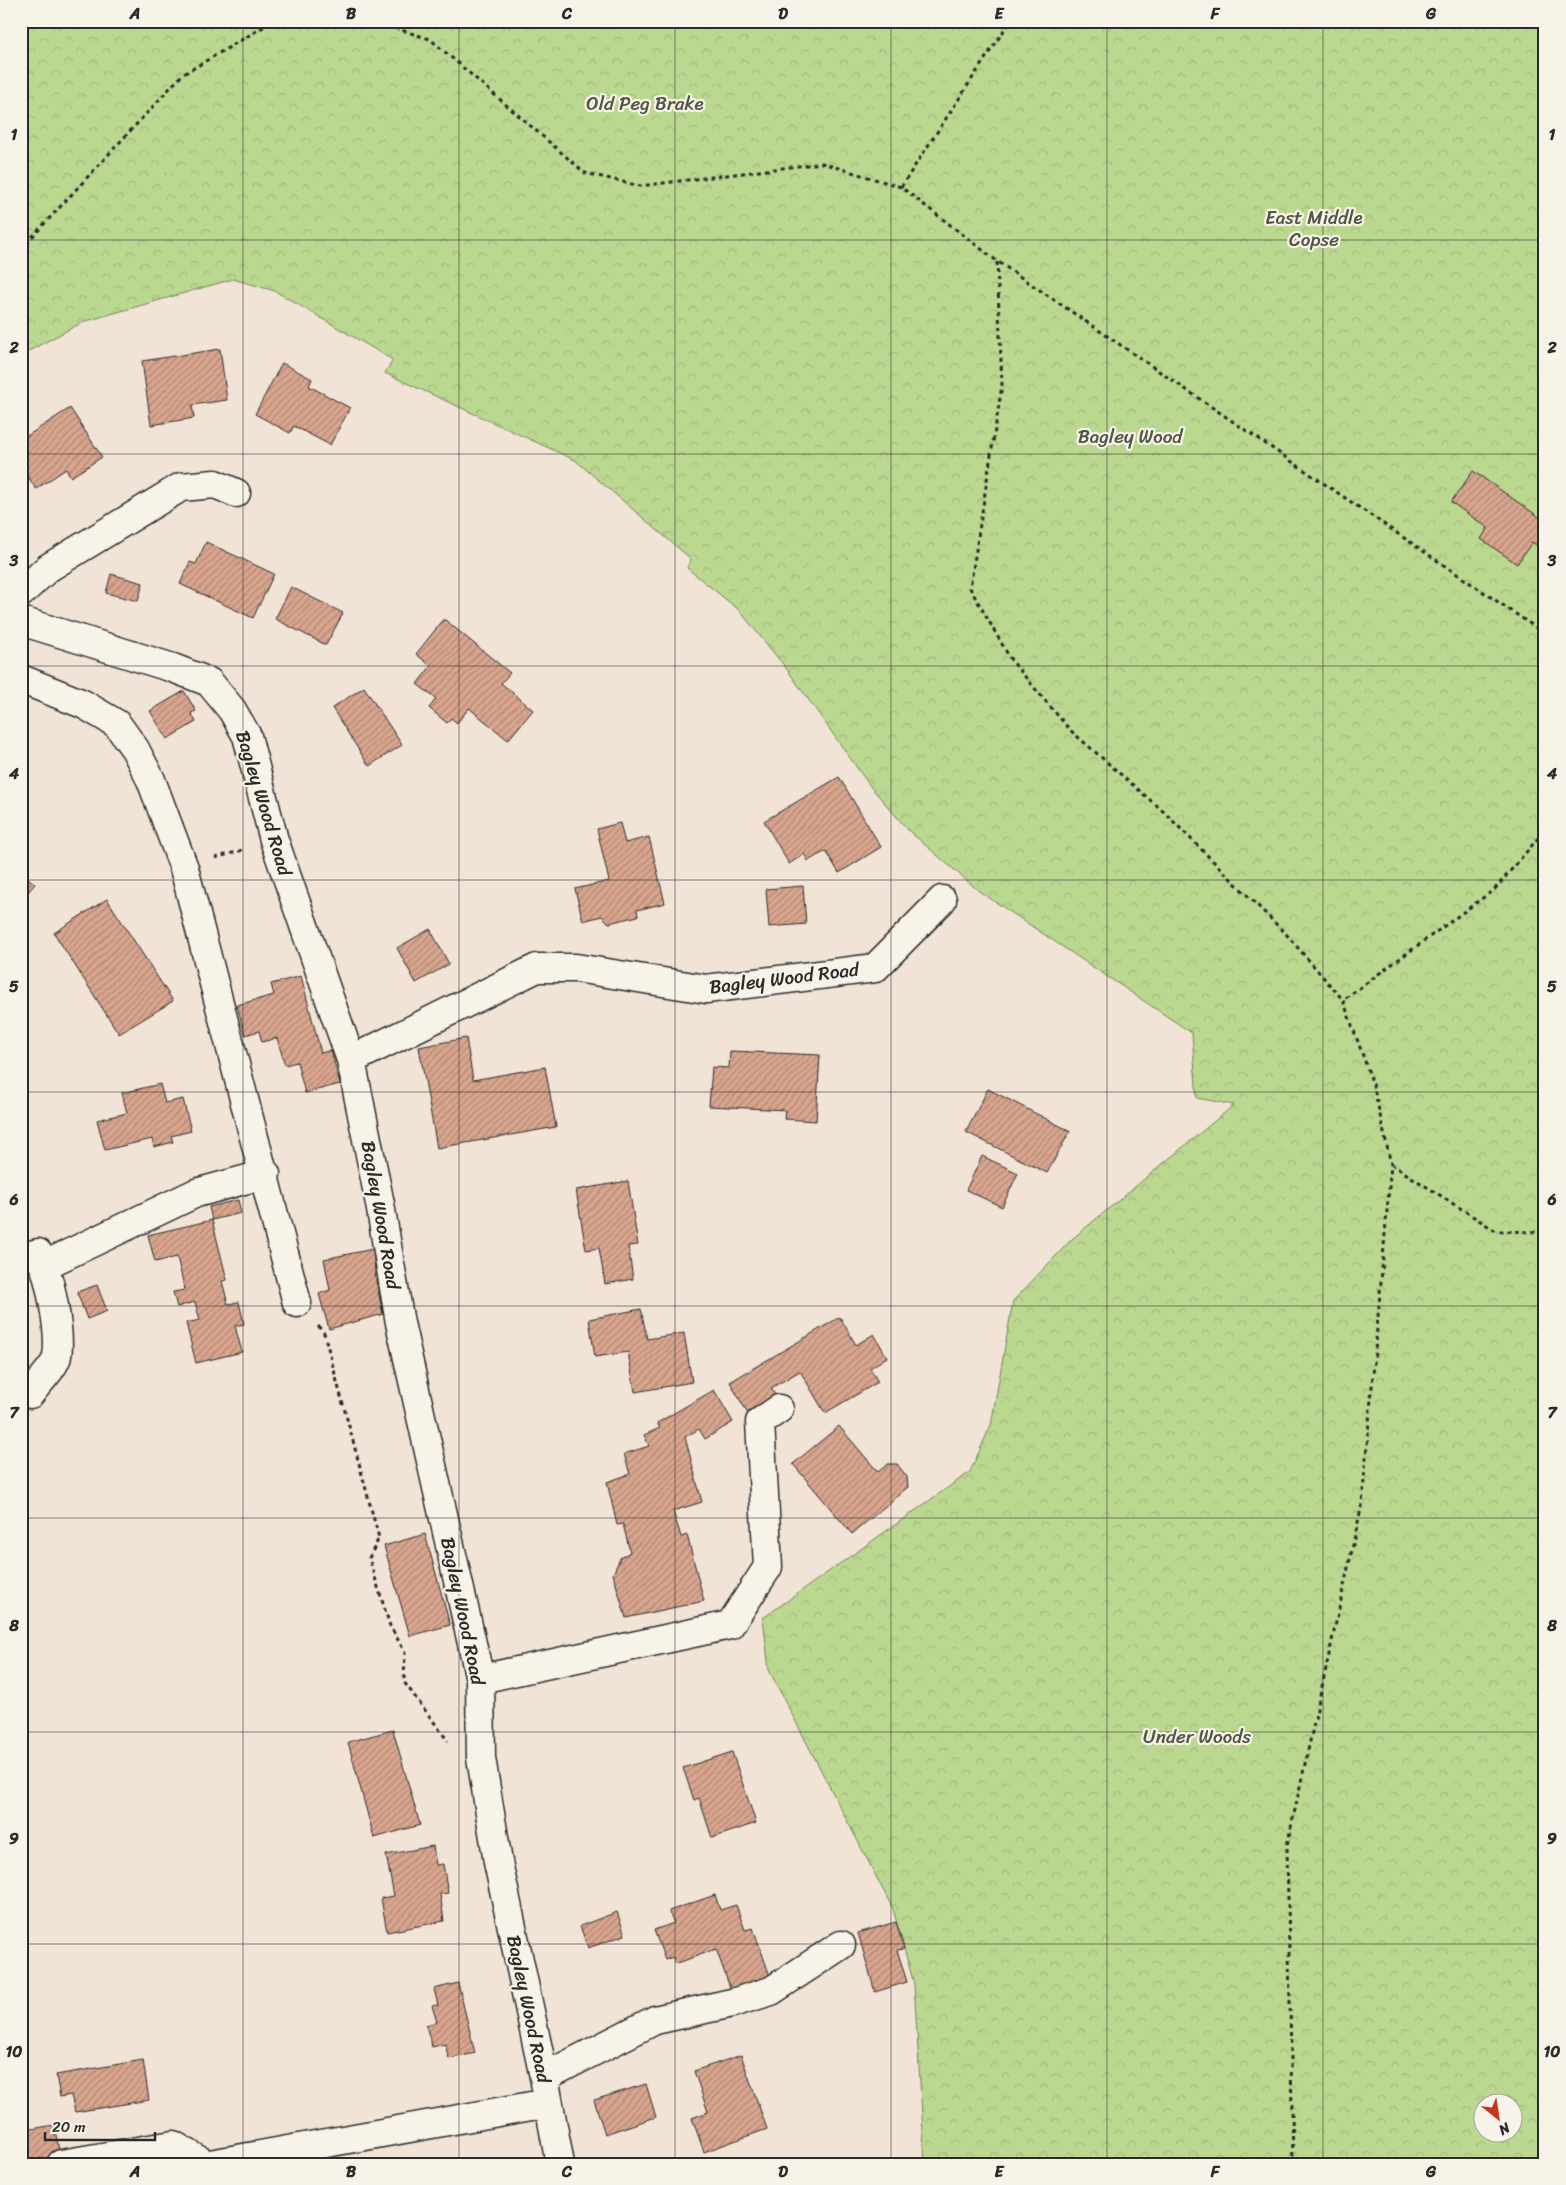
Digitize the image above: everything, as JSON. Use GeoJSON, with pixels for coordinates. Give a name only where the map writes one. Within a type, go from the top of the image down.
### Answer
{"type":"FeatureCollection","features":[{"type":"Feature","properties":{"kind":"street"},"geometry":{"type":"LineString","coordinates":[[21,593],[48,568],[181,487],[225,482]]}},
{"type":"Feature","properties":{"kind":"street","name":"Bagley Wood Road"},"geometry":{"type":"LineString","coordinates":[[21,621],[173,668],[209,682],[232,710],[247,736],[274,840],[351,1060],[380,1204],[400,1323],[480,1679],[481,1758],[498,1862],[544,2077],[560,2164]]}},
{"type":"Feature","properties":{"kind":"street"},"geometry":{"type":"LineString","coordinates":[[21,679],[82,704],[117,724],[135,749],[151,780],[184,868],[203,948],[266,1174],[298,1303]]}},
{"type":"Feature","properties":{"kind":"street","name":"Bagley Wood Road"},"geometry":{"type":"LineString","coordinates":[[351,1060],[537,968],[576,968],[706,989],[876,968],[942,900]]}},
{"type":"Feature","properties":{"kind":"street"},"geometry":{"type":"LineString","coordinates":[[30,1394],[57,1358],[56,1322],[33,1261],[196,1193],[266,1174]]}},
{"type":"Feature","properties":{"kind":"street"},"geometry":{"type":"LineString","coordinates":[[480,1679],[730,1625],[768,1568],[760,1422],[779,1409]]}},
{"type":"Feature","properties":{"kind":"street"},"geometry":{"type":"LineString","coordinates":[[544,2077],[655,2020],[732,2003],[771,1991],[841,1946]]}},
{"type":"Feature","properties":{"kind":"street"},"geometry":{"type":"LineString","coordinates":[[210,2164],[548,2103]]}},
{"type":"Feature","properties":{"kind":"street"},"geometry":{"type":"LineString","coordinates":[[61,2164],[173,2145],[206,2164]]}},
{"type":"Feature","properties":{"kind":"path"},"geometry":{"type":"LineString","coordinates":[[21,249],[182,75],[270,23],[277,21]]}},
{"type":"Feature","properties":{"kind":"path"},"geometry":{"type":"LineString","coordinates":[[372,21],[430,39],[585,173],[640,186],[822,164],[901,187],[997,261],[1545,634]]}},
{"type":"Feature","properties":{"kind":"path"},"geometry":{"type":"LineString","coordinates":[[901,187],[1010,21]]}},
{"type":"Feature","properties":{"kind":"path"},"geometry":{"type":"LineString","coordinates":[[997,261],[1002,386],[970,588],[1011,660],[1070,730],[1165,813],[1286,934],[1343,1000],[1374,1084],[1391,1164],[1362,1504],[1287,1846],[1293,2164]]}},
{"type":"Feature","properties":{"kind":"path"},"geometry":{"type":"LineString","coordinates":[[1343,1000],[1496,889],[1545,830]]}},
{"type":"Feature","properties":{"kind":"path"},"geometry":{"type":"LineString","coordinates":[[184,868],[274,840]]}},
{"type":"Feature","properties":{"kind":"path"},"geometry":{"type":"LineString","coordinates":[[1391,1164],[1496,1231],[1545,1232]]}},
{"type":"Feature","properties":{"kind":"path"},"geometry":{"type":"LineString","coordinates":[[298,1303],[324,1333],[379,1538],[368,1558],[390,1626],[405,1652],[404,1682],[448,1741],[462,1751],[463,1758],[481,1758]]}},
{"type":"Feature","properties":{"kind":"green space","name":"Under Woods"},"geometry":{"type":"Polygon","coordinates":[[[21,21],[1545,21],[1545,2164],[925,2164],[914,1984],[893,1909],[769,1670],[763,1618],[970,1472],[991,1425],[1013,1301],[1072,1239],[1234,1105],[1197,1098],[1192,1033],[979,891],[910,832],[870,786],[786,668],[739,610],[687,568],[691,559],[575,460],[385,373],[393,360],[275,291],[233,279],[83,322],[21,355],[21,21]]]}},
{"type":"Feature","properties":{"kind":"building"},"geometry":{"type":"Polygon","coordinates":[[[220,349],[227,400],[192,405],[194,418],[151,425],[142,361],[220,349]]]}},
{"type":"Feature","properties":{"kind":"building"},"geometry":{"type":"Polygon","coordinates":[[[282,363],[312,379],[309,386],[350,408],[330,445],[294,426],[290,433],[255,414],[282,363]]]}},
{"type":"Feature","properties":{"kind":"building"},"geometry":{"type":"Polygon","coordinates":[[[70,408],[102,457],[71,477],[66,469],[36,489],[21,466],[21,440],[70,408]]]}},
{"type":"Feature","properties":{"kind":"building"},"geometry":{"type":"Polygon","coordinates":[[[1473,471],[1545,521],[1543,549],[1532,542],[1517,564],[1481,539],[1488,528],[1451,502],[1473,471]]]}},
{"type":"Feature","properties":{"kind":"building"},"geometry":{"type":"Polygon","coordinates":[[[206,542],[274,574],[253,618],[180,584],[190,562],[196,564],[206,542]]]}},
{"type":"Feature","properties":{"kind":"building"},"geometry":{"type":"Polygon","coordinates":[[[111,574],[143,583],[138,601],[106,593],[111,574]]]}},
{"type":"Feature","properties":{"kind":"building"},"geometry":{"type":"Polygon","coordinates":[[[291,587],[343,613],[326,645],[275,619],[291,587]]]}},
{"type":"Feature","properties":{"kind":"building"},"geometry":{"type":"Polygon","coordinates":[[[444,619],[510,673],[501,683],[533,710],[508,740],[469,708],[457,723],[451,718],[447,723],[429,708],[436,699],[417,684],[431,666],[416,654],[444,619]]]}},
{"type":"Feature","properties":{"kind":"building"},"geometry":{"type":"Polygon","coordinates":[[[364,687],[402,745],[369,766],[332,708],[364,687]]]}},
{"type":"Feature","properties":{"kind":"building"},"geometry":{"type":"Polygon","coordinates":[[[184,691],[196,711],[191,713],[196,722],[167,739],[150,711],[184,691]]]}},
{"type":"Feature","properties":{"kind":"building"},"geometry":{"type":"Polygon","coordinates":[[[839,777],[881,847],[839,873],[826,851],[808,861],[804,854],[789,864],[764,821],[839,777]]]}},
{"type":"Feature","properties":{"kind":"building"},"geometry":{"type":"Polygon","coordinates":[[[620,823],[625,843],[649,837],[665,903],[637,910],[638,916],[609,923],[602,916],[583,921],[575,889],[609,881],[597,829],[620,823]]]}},
{"type":"Feature","properties":{"kind":"building"},"geometry":{"type":"Polygon","coordinates":[[[21,872],[35,884],[21,900],[21,872]]]}},
{"type":"Feature","properties":{"kind":"building"},"geometry":{"type":"Polygon","coordinates":[[[803,886],[806,924],[769,927],[766,889],[803,886]]]}},
{"type":"Feature","properties":{"kind":"building"},"geometry":{"type":"Polygon","coordinates":[[[107,899],[173,1001],[119,1034],[54,933],[107,899]]]}},
{"type":"Feature","properties":{"kind":"building"},"geometry":{"type":"Polygon","coordinates":[[[430,929],[449,964],[416,983],[397,948],[430,929]]]}},
{"type":"Feature","properties":{"kind":"building"},"geometry":{"type":"Polygon","coordinates":[[[301,976],[321,1053],[331,1050],[340,1084],[305,1093],[297,1062],[285,1065],[277,1038],[262,1042],[259,1031],[245,1035],[237,1005],[274,995],[271,984],[301,976]]]}},
{"type":"Feature","properties":{"kind":"building"},"geometry":{"type":"Polygon","coordinates":[[[466,1038],[473,1080],[545,1067],[556,1127],[437,1148],[419,1047],[466,1038]]]}},
{"type":"Feature","properties":{"kind":"building"},"geometry":{"type":"Polygon","coordinates":[[[730,1051],[820,1055],[816,1121],[784,1119],[785,1110],[709,1106],[712,1067],[729,1068],[730,1051]]]}},
{"type":"Feature","properties":{"kind":"building"},"geometry":{"type":"Polygon","coordinates":[[[160,1084],[165,1103],[183,1099],[191,1131],[171,1136],[173,1142],[154,1147],[152,1139],[105,1150],[97,1120],[127,1113],[122,1093],[160,1084]]]}},
{"type":"Feature","properties":{"kind":"building"},"geometry":{"type":"Polygon","coordinates":[[[988,1089],[1070,1131],[1047,1173],[966,1132],[988,1089]]]}},
{"type":"Feature","properties":{"kind":"building"},"geometry":{"type":"Polygon","coordinates":[[[982,1156],[1018,1173],[1002,1207],[966,1190],[982,1156]]]}},
{"type":"Feature","properties":{"kind":"building"},"geometry":{"type":"Polygon","coordinates":[[[628,1181],[638,1245],[628,1246],[633,1279],[605,1284],[599,1248],[586,1250],[576,1190],[628,1181]]]}},
{"type":"Feature","properties":{"kind":"building"},"geometry":{"type":"Polygon","coordinates":[[[238,1200],[241,1213],[212,1220],[209,1207],[238,1200]]]}},
{"type":"Feature","properties":{"kind":"building"},"geometry":{"type":"Polygon","coordinates":[[[212,1220],[227,1280],[222,1281],[228,1304],[239,1302],[244,1324],[235,1326],[242,1352],[196,1363],[186,1323],[200,1320],[195,1302],[177,1307],[173,1292],[185,1290],[177,1257],[155,1262],[148,1235],[212,1220]]]}},
{"type":"Feature","properties":{"kind":"building"},"geometry":{"type":"Polygon","coordinates":[[[373,1249],[376,1281],[383,1314],[329,1329],[319,1294],[330,1290],[324,1259],[373,1249]]]}},
{"type":"Feature","properties":{"kind":"building"},"geometry":{"type":"Polygon","coordinates":[[[97,1285],[107,1311],[87,1319],[77,1292],[97,1285]]]}},
{"type":"Feature","properties":{"kind":"building"},"geometry":{"type":"Polygon","coordinates":[[[641,1309],[647,1339],[684,1333],[692,1382],[635,1392],[628,1352],[595,1357],[589,1319],[641,1309]]]}},
{"type":"Feature","properties":{"kind":"building"},"geometry":{"type":"Polygon","coordinates":[[[840,1317],[856,1345],[874,1334],[887,1357],[870,1368],[878,1382],[825,1413],[800,1371],[771,1388],[776,1397],[748,1414],[730,1382],[840,1317]]]}},
{"type":"Feature","properties":{"kind":"building"},"geometry":{"type":"Polygon","coordinates":[[[714,1390],[733,1422],[705,1439],[699,1429],[685,1437],[702,1502],[673,1511],[681,1537],[687,1535],[704,1601],[626,1618],[613,1574],[620,1558],[630,1552],[623,1524],[617,1525],[607,1482],[630,1474],[624,1454],[649,1446],[644,1435],[660,1428],[657,1423],[714,1390]]]}},
{"type":"Feature","properties":{"kind":"building"},"geometry":{"type":"Polygon","coordinates":[[[839,1426],[878,1472],[888,1464],[897,1464],[907,1477],[908,1487],[852,1534],[793,1464],[839,1426]]]}},
{"type":"Feature","properties":{"kind":"building"},"geometry":{"type":"Polygon","coordinates":[[[425,1534],[450,1625],[410,1636],[384,1546],[425,1534]]]}},
{"type":"Feature","properties":{"kind":"building"},"geometry":{"type":"Polygon","coordinates":[[[393,1730],[420,1825],[374,1838],[348,1742],[393,1730]]]}},
{"type":"Feature","properties":{"kind":"building"},"geometry":{"type":"Polygon","coordinates":[[[732,1752],[756,1823],[712,1838],[699,1798],[694,1800],[683,1768],[732,1752]]]}},
{"type":"Feature","properties":{"kind":"building"},"geometry":{"type":"Polygon","coordinates":[[[433,1846],[436,1865],[443,1864],[448,1893],[440,1894],[444,1921],[387,1932],[381,1898],[394,1896],[386,1855],[433,1846]]]}},
{"type":"Feature","properties":{"kind":"building"},"geometry":{"type":"Polygon","coordinates":[[[715,1895],[720,1910],[736,1905],[745,1930],[753,1928],[771,1979],[732,1993],[716,1949],[675,1964],[673,1957],[665,1960],[654,1930],[674,1923],[669,1911],[715,1895]]]}},
{"type":"Feature","properties":{"kind":"building"},"geometry":{"type":"Polygon","coordinates":[[[617,1912],[625,1935],[588,1948],[580,1926],[617,1912]]]}},
{"type":"Feature","properties":{"kind":"building"},"geometry":{"type":"Polygon","coordinates":[[[896,1922],[904,1949],[897,1950],[907,1982],[875,1992],[858,1933],[896,1922]]]}},
{"type":"Feature","properties":{"kind":"building"},"geometry":{"type":"Polygon","coordinates":[[[458,1983],[475,2053],[449,2059],[445,2044],[432,2047],[426,2025],[437,2022],[432,2006],[438,2005],[434,1989],[458,1983]]]}},
{"type":"Feature","properties":{"kind":"building"},"geometry":{"type":"Polygon","coordinates":[[[741,2055],[767,2129],[704,2152],[692,2118],[708,2112],[694,2071],[741,2055]]]}},
{"type":"Feature","properties":{"kind":"building"},"geometry":{"type":"Polygon","coordinates":[[[143,2060],[149,2100],[75,2112],[71,2095],[60,2097],[56,2075],[143,2060]]]}},
{"type":"Feature","properties":{"kind":"building"},"geometry":{"type":"Polygon","coordinates":[[[646,2084],[656,2117],[605,2134],[594,2100],[646,2084]]]}},
{"type":"Feature","properties":{"kind":"building"},"geometry":{"type":"Polygon","coordinates":[[[54,2125],[60,2155],[23,2162],[21,2131],[54,2125]]]}},
{"type":"Feature","properties":{"kind":"park label","name":"Old Peg Brake"},"geometry":{"type":"Point","coordinates":[645,103]}},
{"type":"Feature","properties":{"kind":"park label","name":"East Middle Copse"},"geometry":{"type":"Point","coordinates":[1314,228]}},
{"type":"Feature","properties":{"kind":"park label","name":"Bagley Wood"},"geometry":{"type":"Point","coordinates":[1130,436]}}]}
